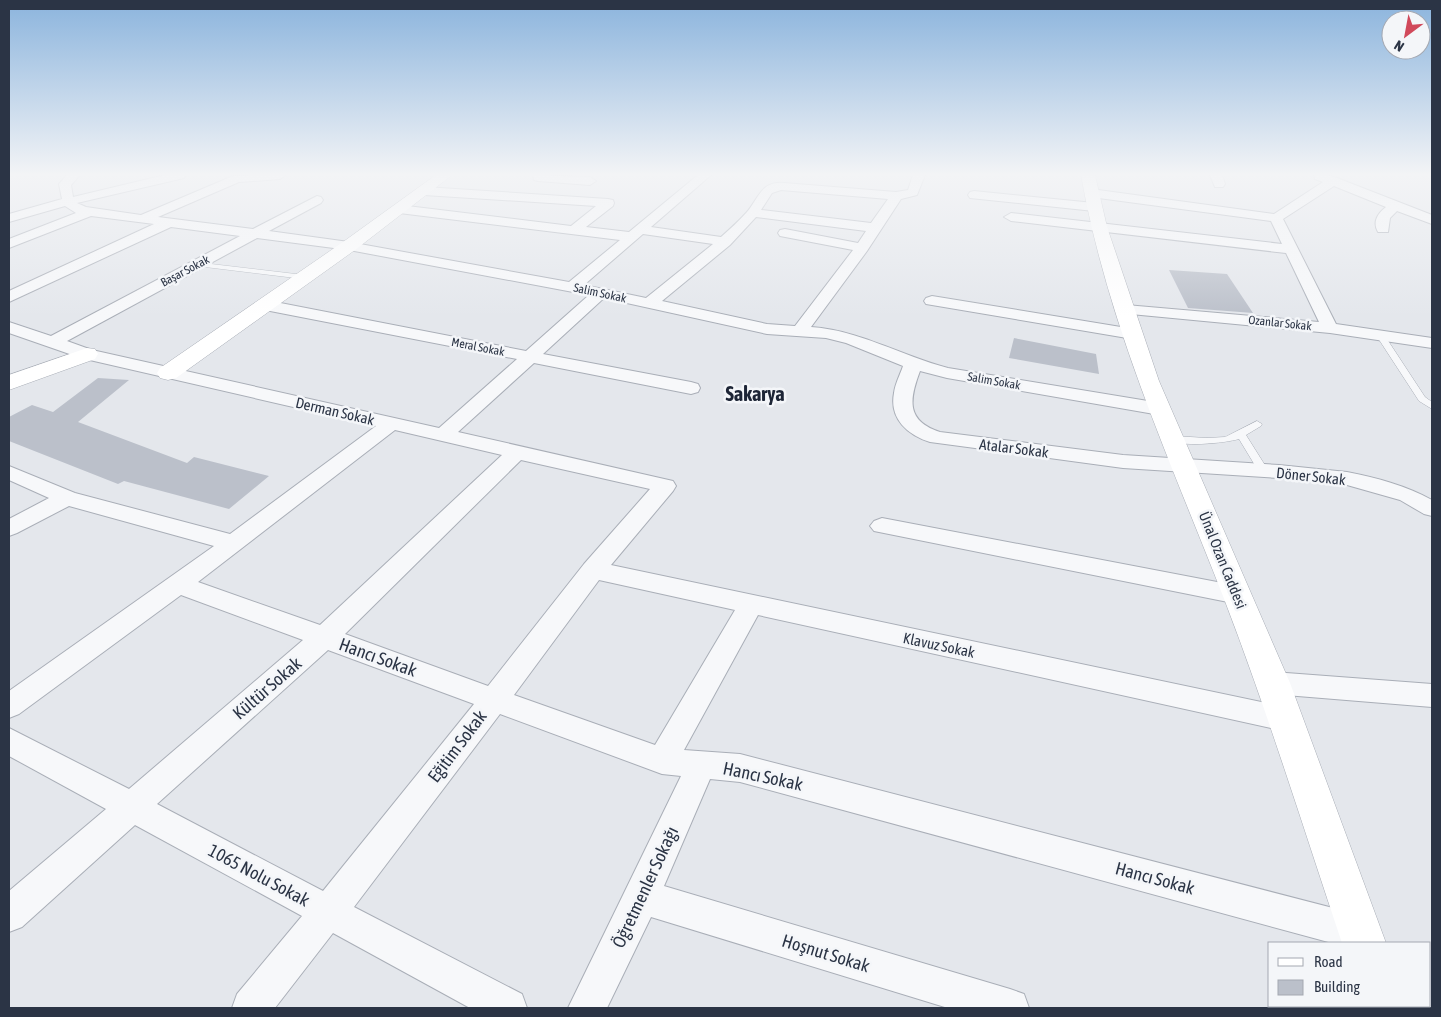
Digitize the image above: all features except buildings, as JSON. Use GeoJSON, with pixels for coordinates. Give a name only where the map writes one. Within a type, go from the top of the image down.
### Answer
{"type":"FeatureCollection","features":[{"type":"Feature","properties":{"kind":"main road"},"geometry":{"type":"LineString","coordinates":[[168,373],[382,222]]}},
{"type":"Feature","properties":{"kind":"main road","name":"Ünal Ozan Caddesi"},"geometry":{"type":"LineString","coordinates":[[1100,222],[1148,381],[1238,595],[1273,684],[1362,938]]}},
{"type":"Feature","properties":{"kind":"main road"},"geometry":{"type":"LineString","coordinates":[[9,383],[87,354]]}},
{"type":"Feature","properties":{"kind":"street"},"geometry":{"type":"LineString","coordinates":[[9,244],[64,222]]}},
{"type":"Feature","properties":{"kind":"street"},"geometry":{"type":"LineString","coordinates":[[9,297],[168,222]]}},
{"type":"Feature","properties":{"kind":"street","name":"Salim Sokak"},"geometry":{"type":"LineString","coordinates":[[173,222],[349,246],[601,292],[766,329],[826,333],[852,339],[914,364],[947,373],[1160,409]]}},
{"type":"Feature","properties":{"kind":"street","name":"Başar Sokak"},"geometry":{"type":"LineString","coordinates":[[53,342],[274,222]]}},
{"type":"Feature","properties":{"kind":"street"},"geometry":{"type":"LineString","coordinates":[[508,222],[574,230],[725,242]]}},
{"type":"Feature","properties":{"kind":"street"},"geometry":{"type":"LineString","coordinates":[[574,230],[583,222]]}},
{"type":"Feature","properties":{"kind":"street"},"geometry":{"type":"LineString","coordinates":[[573,287],[650,222]]}},
{"type":"Feature","properties":{"kind":"street"},"geometry":{"type":"LineString","coordinates":[[650,303],[725,242],[744,222]]}},
{"type":"Feature","properties":{"kind":"street"},"geometry":{"type":"LineString","coordinates":[[830,222],[875,228]]}},
{"type":"Feature","properties":{"kind":"street"},"geometry":{"type":"LineString","coordinates":[[799,332],[862,248],[879,222]]}},
{"type":"Feature","properties":{"kind":"street"},"geometry":{"type":"LineString","coordinates":[[1184,222],[1291,249]]}},
{"type":"Feature","properties":{"kind":"street"},"geometry":{"type":"LineString","coordinates":[[1278,222],[1330,328]]}},
{"type":"Feature","properties":{"kind":"street"},"geometry":{"type":"LineString","coordinates":[[1381,222],[1383,229]]}},
{"type":"Feature","properties":{"kind":"street"},"geometry":{"type":"LineString","coordinates":[[785,234],[862,248]]}},
{"type":"Feature","properties":{"kind":"street"},"geometry":{"type":"LineString","coordinates":[[443,435],[601,292]]}},
{"type":"Feature","properties":{"kind":"street","name":"Ozanlar Sokak"},"geometry":{"type":"LineString","coordinates":[[932,302],[1129,322],[1330,328],[1432,343]]}},
{"type":"Feature","properties":{"kind":"street","name":"Meral Sokak"},"geometry":{"type":"LineString","coordinates":[[265,305],[691,388]]}},
{"type":"Feature","properties":{"kind":"street","name":"Derman Sokak"},"geometry":{"type":"LineString","coordinates":[[9,327],[87,354],[664,486]]}},
{"type":"Feature","properties":{"kind":"street","name":"Atalar Sokak"},"geometry":{"type":"LineString","coordinates":[[914,364],[903,393],[906,415],[911,425],[920,433],[936,438],[1001,447],[1185,467]]}},
{"type":"Feature","properties":{"kind":"street"},"geometry":{"type":"LineString","coordinates":[[9,706],[234,543],[391,424]]}},
{"type":"Feature","properties":{"kind":"street","name":"Kültür Sokak"},"geometry":{"type":"LineString","coordinates":[[9,914],[325,637],[516,452]]}},
{"type":"Feature","properties":{"kind":"street","name":"Döner Sokak"},"geometry":{"type":"LineString","coordinates":[[1185,467],[1263,470],[1354,480],[1400,491],[1432,509]]}},
{"type":"Feature","properties":{"kind":"street"},"geometry":{"type":"LineString","coordinates":[[9,472],[67,498],[234,543]]}},
{"type":"Feature","properties":{"kind":"street","name":"Eğitim Sokak"},"geometry":{"type":"LineString","coordinates":[[251,1008],[329,912],[593,570],[664,486]]}},
{"type":"Feature","properties":{"kind":"street"},"geometry":{"type":"LineString","coordinates":[[9,528],[67,498]]}},
{"type":"Feature","properties":{"kind":"street"},"geometry":{"type":"LineString","coordinates":[[882,526],[1238,595]]}},
{"type":"Feature","properties":{"kind":"street","name":"Klavuz Sokak"},"geometry":{"type":"LineString","coordinates":[[593,570],[1285,719]]}},
{"type":"Feature","properties":{"kind":"street","name":"Hancı Sokak"},"geometry":{"type":"LineString","coordinates":[[178,584],[662,761],[740,768],[1362,938]]}},
{"type":"Feature","properties":{"kind":"street"},"geometry":{"type":"LineString","coordinates":[[662,761],[751,604]]}},
{"type":"Feature","properties":{"kind":"street"},"geometry":{"type":"LineString","coordinates":[[1273,684],[1432,696]]}},
{"type":"Feature","properties":{"kind":"street","name":"1065 Nolu Sokak"},"geometry":{"type":"LineString","coordinates":[[9,741],[508,1008]]}},
{"type":"Feature","properties":{"kind":"street","name":"Öğretmenler Sokağı"},"geometry":{"type":"LineString","coordinates":[[587,1008],[642,897],[701,765]]}},
{"type":"Feature","properties":{"kind":"street","name":"Hoşnut Sokak"},"geometry":{"type":"LineString","coordinates":[[642,897],[1010,1008]]}},
{"type":"Feature","properties":{"kind":"lane"},"geometry":{"type":"LineString","coordinates":[[197,264],[304,277]]}},
{"type":"Feature","properties":{"kind":"lane"},"geometry":{"type":"LineString","coordinates":[[1380,334],[1422,399],[1432,406]]}},
{"type":"Feature","properties":{"kind":"lane"},"geometry":{"type":"LineString","coordinates":[[1173,440],[1221,442],[1242,436],[1257,424]]}},
{"type":"Feature","properties":{"kind":"lane"},"geometry":{"type":"LineString","coordinates":[[1242,436],[1263,470]]}},
{"type":"Feature","properties":{"kind":"district","name":"Sakarya"},"geometry":{"type":"Point","coordinates":[755,393]}}]}
